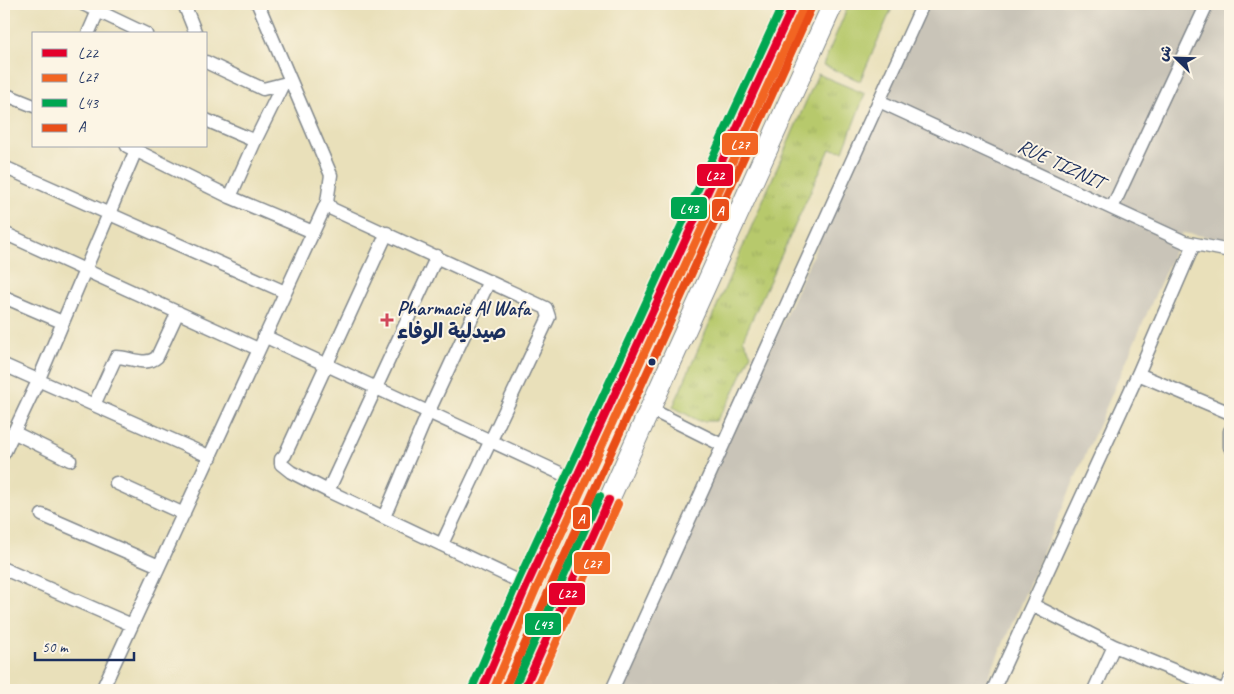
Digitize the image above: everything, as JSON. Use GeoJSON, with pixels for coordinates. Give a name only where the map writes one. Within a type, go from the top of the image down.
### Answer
{"type":"FeatureCollection","features":[{"type":"Feature","properties":{"kind":"main road"},"geometry":{"type":"LineString","coordinates":[[482,690],[527,585],[794,4]]}},
{"type":"Feature","properties":{"kind":"main road"},"geometry":{"type":"LineString","coordinates":[[523,690],[833,4]]}},
{"type":"Feature","properties":{"kind":"street"},"geometry":{"type":"LineString","coordinates":[[83,4],[142,32]]}},
{"type":"Feature","properties":{"kind":"street"},"geometry":{"type":"LineString","coordinates":[[184,4],[195,32]]}},
{"type":"Feature","properties":{"kind":"street"},"geometry":{"type":"LineString","coordinates":[[102,690],[211,457],[264,336],[328,202],[331,175],[287,83],[258,4]]}},
{"type":"Feature","properties":{"kind":"street"},"geometry":{"type":"LineString","coordinates":[[612,690],[923,4]]}},
{"type":"Feature","properties":{"kind":"street"},"geometry":{"type":"LineString","coordinates":[[1112,208],[1206,4]]}},
{"type":"Feature","properties":{"kind":"street"},"geometry":{"type":"LineString","coordinates":[[89,32],[98,11]]}},
{"type":"Feature","properties":{"kind":"street"},"geometry":{"type":"LineString","coordinates":[[208,62],[263,89],[287,83]]}},
{"type":"Feature","properties":{"kind":"street"},"geometry":{"type":"LineString","coordinates":[[230,196],[255,141],[287,83]]}},
{"type":"Feature","properties":{"kind":"street"},"geometry":{"type":"LineString","coordinates":[[4,94],[32,105]]}},
{"type":"Feature","properties":{"kind":"street","name":"RUE TIZNIT"},"geometry":{"type":"LineString","coordinates":[[879,101],[1194,244],[1230,251]]}},
{"type":"Feature","properties":{"kind":"street"},"geometry":{"type":"LineString","coordinates":[[208,121],[255,141]]}},
{"type":"Feature","properties":{"kind":"street"},"geometry":{"type":"LineString","coordinates":[[4,453],[38,381],[110,214],[132,148],[230,196],[313,232]]}},
{"type":"Feature","properties":{"kind":"street"},"geometry":{"type":"LineString","coordinates":[[4,167],[285,292]]}},
{"type":"Feature","properties":{"kind":"street"},"geometry":{"type":"LineString","coordinates":[[328,202],[332,209],[546,308],[549,317],[492,442],[442,544]]}},
{"type":"Feature","properties":{"kind":"street"},"geometry":{"type":"LineString","coordinates":[[4,233],[258,349]]}},
{"type":"Feature","properties":{"kind":"street"},"geometry":{"type":"LineString","coordinates":[[387,233],[285,455],[281,459],[281,464],[291,472],[328,491],[527,585]]}},
{"type":"Feature","properties":{"kind":"street"},"geometry":{"type":"LineString","coordinates":[[993,690],[1138,374],[1194,244]]}},
{"type":"Feature","properties":{"kind":"street"},"geometry":{"type":"LineString","coordinates":[[328,491],[437,256]]}},
{"type":"Feature","properties":{"kind":"street"},"geometry":{"type":"LineString","coordinates":[[384,517],[428,413],[489,281]]}},
{"type":"Feature","properties":{"kind":"street"},"geometry":{"type":"LineString","coordinates":[[4,297],[62,322]]}},
{"type":"Feature","properties":{"kind":"street"},"geometry":{"type":"LineString","coordinates":[[94,405],[116,357],[131,358],[146,363],[152,362],[157,357],[178,312]]}},
{"type":"Feature","properties":{"kind":"street"},"geometry":{"type":"LineString","coordinates":[[264,336],[575,480]]}},
{"type":"Feature","properties":{"kind":"street"},"geometry":{"type":"LineString","coordinates":[[4,366],[211,457]]}},
{"type":"Feature","properties":{"kind":"street"},"geometry":{"type":"LineString","coordinates":[[1138,374],[1230,413]]}},
{"type":"Feature","properties":{"kind":"street"},"geometry":{"type":"LineString","coordinates":[[650,410],[722,445]]}},
{"type":"Feature","properties":{"kind":"street"},"geometry":{"type":"LineString","coordinates":[[1230,431],[1230,447]]}},
{"type":"Feature","properties":{"kind":"street"},"geometry":{"type":"LineString","coordinates":[[13,432],[70,460]]}},
{"type":"Feature","properties":{"kind":"street"},"geometry":{"type":"LineString","coordinates":[[116,483],[184,514]]}},
{"type":"Feature","properties":{"kind":"street"},"geometry":{"type":"LineString","coordinates":[[42,514],[159,566]]}},
{"type":"Feature","properties":{"kind":"street"},"geometry":{"type":"LineString","coordinates":[[4,569],[132,625]]}},
{"type":"Feature","properties":{"kind":"street"},"geometry":{"type":"LineString","coordinates":[[1033,605],[1114,646],[1223,690],[1230,679]]}},
{"type":"Feature","properties":{"kind":"street"},"geometry":{"type":"LineString","coordinates":[[1094,690],[1114,646]]}},
{"type":"Feature","properties":{"kind":"shaded area"},"geometry":{"type":"Polygon","coordinates":[[[927,4],[1230,4],[1230,240],[1182,233],[983,690],[615,690],[927,4]]]}},
{"type":"Feature","properties":{"kind":"green space"},"geometry":{"type":"Polygon","coordinates":[[[849,4],[881,4],[892,8],[860,81],[823,65],[849,4]]]}},
{"type":"Feature","properties":{"kind":"green space"},"geometry":{"type":"Polygon","coordinates":[[[818,74],[865,94],[843,151],[830,149],[743,339],[751,354],[731,398],[716,421],[699,421],[673,407],[818,74]]]}},
{"type":"Feature","properties":{"kind":"transit line","name":"L43"},"geometry":{"type":"LineString","coordinates":[[473,686],[518,581],[783,4]]}},
{"type":"Feature","properties":{"kind":"transit line","name":"L22"},"geometry":{"type":"LineString","coordinates":[[482,690],[527,585],[794,4]]}},
{"type":"Feature","properties":{"kind":"transit line","name":"A"},"geometry":{"type":"LineString","coordinates":[[504,690],[813,4]]}},
{"type":"Feature","properties":{"kind":"transit line","name":"L27"},"geometry":{"type":"LineString","coordinates":[[493,690],[536,589],[803,8]]}},
{"type":"Feature","properties":{"kind":"transit line","name":"L43"},"geometry":{"type":"LineString","coordinates":[[516,683],[600,496]]}},
{"type":"Feature","properties":{"kind":"transit line","name":"L22"},"geometry":{"type":"LineString","coordinates":[[525,687],[609,500]]}},
{"type":"Feature","properties":{"kind":"transit line","name":"L27"},"geometry":{"type":"LineString","coordinates":[[535,690],[618,504]]}},
{"type":"Feature","properties":{"kind":"place","name":"Pharmacie Al Wafa صيدلية الوفاء"},"geometry":{"type":"Point","coordinates":[387,320]}}]}
